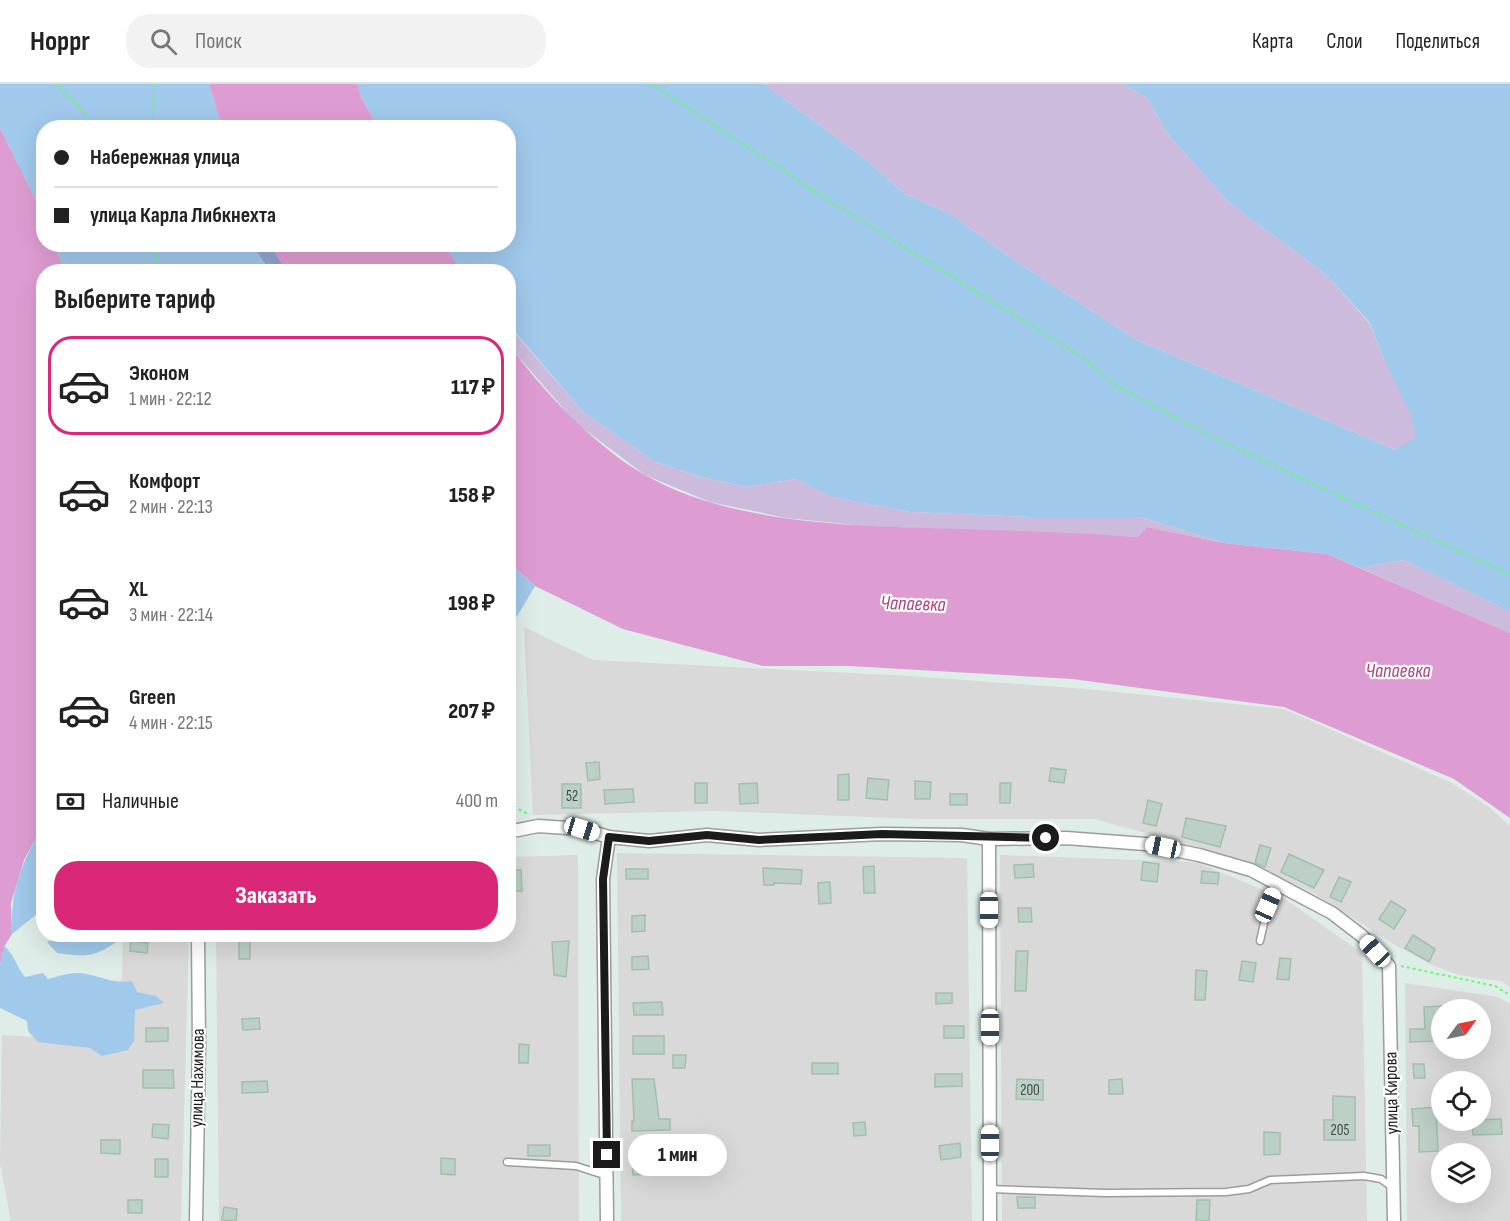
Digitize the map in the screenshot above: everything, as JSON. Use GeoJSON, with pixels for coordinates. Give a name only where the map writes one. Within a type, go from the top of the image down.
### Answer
{"type":"FeatureCollection","features":[{"type":"Feature","properties":{"kind":"street"},"geometry":{"type":"LineString","coordinates":[[516,830],[538,826],[582,829],[609,837],[649,841],[707,835],[759,840],[962,835],[989,839],[1066,838],[1145,844],[1199,855],[1251,870],[1332,913],[1362,936],[1389,966]]}},
{"type":"Feature","properties":{"kind":"street"},"geometry":{"type":"LineString","coordinates":[[607,1221],[603,879],[609,837]]}},
{"type":"Feature","properties":{"kind":"street"},"geometry":{"type":"LineString","coordinates":[[989,839],[990,1221]]}},
{"type":"Feature","properties":{"kind":"street","name":"улица Нахимова"},"geometry":{"type":"LineString","coordinates":[[196,1221],[200,1046],[198,942]]}},
{"type":"Feature","properties":{"kind":"street","name":"улица Кирова"},"geometry":{"type":"LineString","coordinates":[[1389,966],[1394,1221]]}},
{"type":"Feature","properties":{"kind":"lane"},"geometry":{"type":"LineString","coordinates":[[1260,941],[1268,905],[1277,884]]}},
{"type":"Feature","properties":{"kind":"lane"},"geometry":{"type":"LineString","coordinates":[[507,1162],[576,1166],[608,1176]]}},
{"type":"Feature","properties":{"kind":"lane"},"geometry":{"type":"LineString","coordinates":[[990,1189],[1105,1193],[1226,1192],[1250,1189],[1270,1180],[1364,1176],[1381,1179],[1393,1188]]}},
{"type":"Feature","properties":{"kind":"path"},"geometry":{"type":"LineString","coordinates":[[55,84],[76,103],[88,120]]}},
{"type":"Feature","properties":{"kind":"path"},"geometry":{"type":"LineString","coordinates":[[153,120],[155,84]]}},
{"type":"Feature","properties":{"kind":"path"},"geometry":{"type":"LineString","coordinates":[[652,84],[837,206],[1084,358],[1115,385],[1206,434],[1510,575]]}},
{"type":"Feature","properties":{"kind":"path"},"geometry":{"type":"LineString","coordinates":[[155,252],[158,262]]}},
{"type":"Feature","properties":{"kind":"path"},"geometry":{"type":"LineString","coordinates":[[516,808],[526,812],[538,826]]}},
{"type":"Feature","properties":{"kind":"path"},"geometry":{"type":"LineString","coordinates":[[1389,966],[1407,966],[1495,986],[1510,995]]}},
{"type":"Feature","properties":{"kind":"shaded area"},"geometry":{"type":"Polygon","coordinates":[[[0,84],[209,84],[220,120],[36,120],[36,201],[0,128],[0,84]]]}},
{"type":"Feature","properties":{"kind":"shaded area"},"geometry":{"type":"Polygon","coordinates":[[[357,84],[764,84],[864,158],[905,194],[949,213],[1011,258],[1137,340],[1396,450],[1384,360],[1370,323],[1328,276],[1228,202],[1167,133],[1147,98],[1122,84],[1510,84],[1510,612],[1404,560],[1360,568],[1327,554],[1224,543],[1140,517],[1031,517],[910,512],[831,497],[796,479],[746,487],[704,478],[655,462],[583,412],[516,333],[516,264],[457,264],[449,252],[516,252],[516,120],[374,120],[361,97],[357,84]]]}},
{"type":"Feature","properties":{"kind":"shaded area"},"geometry":{"type":"Polygon","coordinates":[[[764,84],[1122,84],[1147,98],[1167,133],[1228,202],[1328,276],[1370,324],[1384,360],[1410,413],[1416,437],[1396,450],[1137,340],[1011,258],[949,213],[905,194],[864,158],[764,84]]]}},
{"type":"Feature","properties":{"kind":"shaded area"},"geometry":{"type":"Polygon","coordinates":[[[57,252],[257,252],[265,264],[62,264],[57,252]]]}},
{"type":"Feature","properties":{"kind":"shaded area"},"geometry":{"type":"Polygon","coordinates":[[[257,252],[275,252],[282,264],[265,264],[257,252]]]}},
{"type":"Feature","properties":{"kind":"shaded area"},"geometry":{"type":"Polygon","coordinates":[[[516,334],[583,412],[655,462],[704,478],[746,487],[796,479],[832,497],[910,512],[1031,517],[1140,517],[1224,543],[1147,527],[1137,537],[865,526],[786,518],[710,502],[645,475],[576,423],[516,354],[516,334]]]}},
{"type":"Feature","properties":{"kind":"shaded area"},"geometry":{"type":"Polygon","coordinates":[[[1404,560],[1510,612],[1510,633],[1360,568],[1404,560]]]}},
{"type":"Feature","properties":{"kind":"shaded area"},"geometry":{"type":"Polygon","coordinates":[[[516,568],[535,586],[516,618],[516,568]]]}},
{"type":"Feature","properties":{"kind":"shaded area"},"geometry":{"type":"Polygon","coordinates":[[[524,627],[593,660],[909,676],[1086,689],[1284,709],[1450,782],[1489,807],[1510,826],[1510,987],[1501,981],[1459,975],[1434,966],[1395,945],[1315,894],[1242,859],[1094,819],[917,819],[716,811],[533,815],[524,627]]]}},
{"type":"Feature","properties":{"kind":"shaded area"},"geometry":{"type":"Polygon","coordinates":[[[36,838],[36,915],[12,934],[15,890],[36,838]]]}},
{"type":"Feature","properties":{"kind":"shaded area"},"geometry":{"type":"Polygon","coordinates":[[[617,853],[967,858],[972,1221],[621,1221],[617,853]]]}},
{"type":"Feature","properties":{"kind":"shaded area"},"geometry":{"type":"Polygon","coordinates":[[[578,855],[579,1221],[219,1221],[216,942],[516,942],[516,857],[578,855]]]}},
{"type":"Feature","properties":{"kind":"shaded area"},"geometry":{"type":"Polygon","coordinates":[[[1000,855],[1196,862],[1285,899],[1362,953],[1367,1221],[1002,1221],[1000,855]]]}},
{"type":"Feature","properties":{"kind":"shaded area"},"geometry":{"type":"Polygon","coordinates":[[[47,942],[116,942],[94,954],[57,953],[47,942]]]}},
{"type":"Feature","properties":{"kind":"shaded area"},"geometry":{"type":"Polygon","coordinates":[[[123,942],[189,942],[181,1221],[11,1221],[0,1163],[2,1035],[120,1042],[123,942]]]}},
{"type":"Feature","properties":{"kind":"shaded area"},"geometry":{"type":"Polygon","coordinates":[[[4,946],[25,977],[43,973],[48,979],[81,973],[114,981],[132,981],[137,992],[156,996],[164,1003],[135,1010],[134,1041],[128,1050],[102,1056],[90,1048],[38,1042],[28,1031],[27,1021],[0,1008],[0,965],[4,946]]]}},
{"type":"Feature","properties":{"kind":"shaded area"},"geometry":{"type":"Polygon","coordinates":[[[1405,983],[1498,997],[1510,1004],[1510,1221],[1407,1221],[1405,983]]]}},
{"type":"Feature","properties":{"kind":"water"},"geometry":{"type":"Polygon","coordinates":[[[209,84],[357,84],[361,97],[374,120],[220,120],[209,84]]]}},
{"type":"Feature","properties":{"kind":"water"},"geometry":{"type":"Polygon","coordinates":[[[0,128],[36,201],[36,252],[57,252],[62,264],[36,264],[36,838],[24,860],[11,903],[12,934],[4,947],[0,965],[0,128]]]}},
{"type":"Feature","properties":{"kind":"water"},"geometry":{"type":"Polygon","coordinates":[[[275,252],[449,252],[457,264],[282,264],[275,252]]]}},
{"type":"Feature","properties":{"kind":"water","name":"Чапаевка"},"geometry":{"type":"Polygon","coordinates":[[[516,353],[570,416],[608,449],[645,475],[680,492],[718,505],[758,514],[842,524],[1137,537],[1147,527],[1224,543],[1327,554],[1510,633],[1510,818],[1454,779],[1284,707],[1072,679],[850,666],[763,666],[623,629],[535,586],[516,568],[516,353]]]}},
{"type":"Feature","properties":{"kind":"building"},"geometry":{"type":"Polygon","coordinates":[[[599,762],[600,779],[588,781],[586,763],[599,762]]]}},
{"type":"Feature","properties":{"kind":"building"},"geometry":{"type":"Polygon","coordinates":[[[1051,768],[1066,770],[1064,783],[1049,781],[1051,768]]]}},
{"type":"Feature","properties":{"kind":"building"},"geometry":{"type":"Polygon","coordinates":[[[849,774],[849,800],[838,800],[838,775],[849,774]]]}},
{"type":"Feature","properties":{"kind":"building"},"geometry":{"type":"Polygon","coordinates":[[[868,778],[889,780],[887,800],[866,798],[868,778]]]}},
{"type":"Feature","properties":{"kind":"building"},"geometry":{"type":"Polygon","coordinates":[[[915,781],[931,782],[930,799],[915,799],[915,781]]]}},
{"type":"Feature","properties":{"kind":"building"},"geometry":{"type":"Polygon","coordinates":[[[695,783],[707,783],[707,803],[695,803],[695,783]]]}},
{"type":"Feature","properties":{"kind":"building"},"geometry":{"type":"Polygon","coordinates":[[[757,783],[758,803],[740,804],[739,784],[757,783]]]}},
{"type":"Feature","properties":{"kind":"building"},"geometry":{"type":"Polygon","coordinates":[[[1000,783],[1011,783],[1010,803],[1000,803],[1000,783]]]}},
{"type":"Feature","properties":{"kind":"building"},"geometry":{"type":"Polygon","coordinates":[[[562,784],[581,784],[581,808],[562,808],[562,784]]]}},
{"type":"Feature","properties":{"kind":"building"},"geometry":{"type":"Polygon","coordinates":[[[633,789],[634,802],[605,804],[604,790],[633,789]]]}},
{"type":"Feature","properties":{"kind":"building"},"geometry":{"type":"Polygon","coordinates":[[[950,794],[967,794],[967,805],[950,805],[950,794]]]}},
{"type":"Feature","properties":{"kind":"building"},"geometry":{"type":"Polygon","coordinates":[[[1148,800],[1162,804],[1156,826],[1143,823],[1148,800]]]}},
{"type":"Feature","properties":{"kind":"building"},"geometry":{"type":"Polygon","coordinates":[[[1186,818],[1226,826],[1220,847],[1182,837],[1186,818]]]}},
{"type":"Feature","properties":{"kind":"building"},"geometry":{"type":"Polygon","coordinates":[[[1260,845],[1271,848],[1265,867],[1255,863],[1260,845]]]}},
{"type":"Feature","properties":{"kind":"building"},"geometry":{"type":"Polygon","coordinates":[[[1289,854],[1324,870],[1314,888],[1281,872],[1289,854]]]}},
{"type":"Feature","properties":{"kind":"building"},"geometry":{"type":"Polygon","coordinates":[[[1143,862],[1159,864],[1157,882],[1141,880],[1143,862]]]}},
{"type":"Feature","properties":{"kind":"building"},"geometry":{"type":"Polygon","coordinates":[[[1033,864],[1034,877],[1015,878],[1014,865],[1033,864]]]}},
{"type":"Feature","properties":{"kind":"building"},"geometry":{"type":"Polygon","coordinates":[[[874,866],[875,893],[864,893],[863,867],[874,866]]]}},
{"type":"Feature","properties":{"kind":"building"},"geometry":{"type":"Polygon","coordinates":[[[763,868],[802,870],[801,884],[764,885],[763,868]]]}},
{"type":"Feature","properties":{"kind":"building"},"geometry":{"type":"Polygon","coordinates":[[[626,869],[648,869],[648,879],[626,879],[626,869]]]}},
{"type":"Feature","properties":{"kind":"building"},"geometry":{"type":"Polygon","coordinates":[[[516,870],[521,870],[522,891],[516,891],[516,870]]]}},
{"type":"Feature","properties":{"kind":"building"},"geometry":{"type":"Polygon","coordinates":[[[1202,871],[1219,873],[1218,884],[1201,883],[1202,871]]]}},
{"type":"Feature","properties":{"kind":"building"},"geometry":{"type":"Polygon","coordinates":[[[1339,877],[1351,882],[1341,902],[1330,897],[1339,877]]]}},
{"type":"Feature","properties":{"kind":"building"},"geometry":{"type":"Polygon","coordinates":[[[830,882],[831,903],[819,904],[818,883],[830,882]]]}},
{"type":"Feature","properties":{"kind":"building"},"geometry":{"type":"Polygon","coordinates":[[[1391,901],[1406,910],[1394,929],[1379,919],[1391,901]]]}},
{"type":"Feature","properties":{"kind":"building"},"geometry":{"type":"Polygon","coordinates":[[[1018,908],[1031,908],[1032,922],[1019,922],[1018,908]]]}},
{"type":"Feature","properties":{"kind":"building"},"geometry":{"type":"Polygon","coordinates":[[[645,915],[645,931],[632,932],[632,916],[645,915]]]}},
{"type":"Feature","properties":{"kind":"building"},"geometry":{"type":"Polygon","coordinates":[[[1413,935],[1435,949],[1429,962],[1405,948],[1413,935]]]}},
{"type":"Feature","properties":{"kind":"building"},"geometry":{"type":"Polygon","coordinates":[[[569,941],[566,977],[554,975],[552,942],[569,941]]]}},
{"type":"Feature","properties":{"kind":"building"},"geometry":{"type":"Polygon","coordinates":[[[131,942],[148,943],[147,953],[130,951],[131,942]]]}},
{"type":"Feature","properties":{"kind":"building"},"geometry":{"type":"Polygon","coordinates":[[[239,942],[250,942],[250,959],[239,959],[239,942]]]}},
{"type":"Feature","properties":{"kind":"building"},"geometry":{"type":"Polygon","coordinates":[[[1016,951],[1028,951],[1026,991],[1015,991],[1016,951]]]}},
{"type":"Feature","properties":{"kind":"building"},"geometry":{"type":"Polygon","coordinates":[[[648,956],[649,969],[632,970],[632,957],[648,956]]]}},
{"type":"Feature","properties":{"kind":"building"},"geometry":{"type":"Polygon","coordinates":[[[1280,958],[1291,959],[1289,980],[1277,979],[1280,958]]]}},
{"type":"Feature","properties":{"kind":"building"},"geometry":{"type":"Polygon","coordinates":[[[1242,961],[1256,963],[1253,982],[1239,980],[1242,961]]]}},
{"type":"Feature","properties":{"kind":"building"},"geometry":{"type":"Polygon","coordinates":[[[1196,970],[1207,971],[1205,1000],[1195,1000],[1196,970]]]}},
{"type":"Feature","properties":{"kind":"building"},"geometry":{"type":"Polygon","coordinates":[[[936,993],[952,993],[952,1003],[936,1004],[936,993]]]}},
{"type":"Feature","properties":{"kind":"building"},"geometry":{"type":"Polygon","coordinates":[[[662,1002],[663,1015],[634,1015],[633,1003],[662,1002]]]}},
{"type":"Feature","properties":{"kind":"building"},"geometry":{"type":"Polygon","coordinates":[[[1424,1007],[1431,1007],[1431,1041],[1410,1042],[1410,1029],[1425,1029],[1424,1007]]]}},
{"type":"Feature","properties":{"kind":"building"},"geometry":{"type":"Polygon","coordinates":[[[259,1018],[260,1029],[243,1030],[242,1019],[259,1018]]]}},
{"type":"Feature","properties":{"kind":"building"},"geometry":{"type":"Polygon","coordinates":[[[944,1026],[964,1026],[964,1038],[944,1038],[944,1026]]]}},
{"type":"Feature","properties":{"kind":"building"},"geometry":{"type":"Polygon","coordinates":[[[146,1028],[168,1028],[168,1041],[146,1042],[146,1028]]]}},
{"type":"Feature","properties":{"kind":"building"},"geometry":{"type":"Polygon","coordinates":[[[633,1036],[664,1036],[664,1054],[633,1054],[633,1036]]]}},
{"type":"Feature","properties":{"kind":"building"},"geometry":{"type":"Polygon","coordinates":[[[519,1044],[529,1045],[528,1063],[519,1063],[519,1044]]]}},
{"type":"Feature","properties":{"kind":"building"},"geometry":{"type":"Polygon","coordinates":[[[673,1055],[686,1055],[685,1068],[673,1068],[673,1055]]]}},
{"type":"Feature","properties":{"kind":"building"},"geometry":{"type":"Polygon","coordinates":[[[812,1063],[838,1063],[838,1074],[812,1074],[812,1063]]]}},
{"type":"Feature","properties":{"kind":"building"},"geometry":{"type":"Polygon","coordinates":[[[1413,1064],[1424,1064],[1425,1078],[1414,1078],[1413,1064]]]}},
{"type":"Feature","properties":{"kind":"building"},"geometry":{"type":"Polygon","coordinates":[[[143,1070],[173,1070],[174,1088],[143,1088],[143,1070]]]}},
{"type":"Feature","properties":{"kind":"building"},"geometry":{"type":"Polygon","coordinates":[[[935,1074],[962,1074],[962,1086],[935,1087],[935,1074]]]}},
{"type":"Feature","properties":{"kind":"building"},"geometry":{"type":"Polygon","coordinates":[[[632,1079],[654,1079],[659,1119],[670,1119],[670,1130],[632,1131],[632,1121],[634,1121],[632,1079]]]}},
{"type":"Feature","properties":{"kind":"building"},"geometry":{"type":"Polygon","coordinates":[[[1017,1079],[1043,1080],[1043,1100],[1016,1099],[1017,1079]]]}},
{"type":"Feature","properties":{"kind":"building"},"geometry":{"type":"Polygon","coordinates":[[[1122,1079],[1123,1094],[1109,1094],[1109,1080],[1122,1079]]]}},
{"type":"Feature","properties":{"kind":"building"},"geometry":{"type":"Polygon","coordinates":[[[267,1081],[268,1092],[242,1093],[242,1082],[267,1081]]]}},
{"type":"Feature","properties":{"kind":"building"},"geometry":{"type":"Polygon","coordinates":[[[1333,1096],[1355,1097],[1355,1140],[1324,1140],[1324,1120],[1333,1120],[1333,1096]]]}},
{"type":"Feature","properties":{"kind":"building"},"geometry":{"type":"Polygon","coordinates":[[[1431,1107],[1431,1131],[1437,1131],[1438,1143],[1431,1143],[1431,1151],[1419,1152],[1419,1126],[1413,1126],[1412,1109],[1431,1107]]]}},
{"type":"Feature","properties":{"kind":"building"},"geometry":{"type":"Polygon","coordinates":[[[1491,1119],[1501,1119],[1502,1134],[1473,1135],[1473,1131],[1491,1131],[1491,1119]]]}},
{"type":"Feature","properties":{"kind":"building"},"geometry":{"type":"Polygon","coordinates":[[[865,1122],[866,1135],[854,1136],[853,1123],[865,1122]]]}},
{"type":"Feature","properties":{"kind":"building"},"geometry":{"type":"Polygon","coordinates":[[[153,1124],[169,1125],[168,1139],[152,1137],[153,1124]]]}},
{"type":"Feature","properties":{"kind":"building"},"geometry":{"type":"Polygon","coordinates":[[[1264,1132],[1280,1133],[1280,1154],[1264,1155],[1264,1132]]]}},
{"type":"Feature","properties":{"kind":"building"},"geometry":{"type":"Polygon","coordinates":[[[101,1140],[120,1140],[120,1154],[101,1153],[101,1140]]]}},
{"type":"Feature","properties":{"kind":"building"},"geometry":{"type":"Polygon","coordinates":[[[960,1143],[961,1157],[941,1160],[939,1146],[960,1143]]]}},
{"type":"Feature","properties":{"kind":"building"},"geometry":{"type":"Polygon","coordinates":[[[528,1145],[550,1145],[550,1156],[528,1156],[528,1145]]]}},
{"type":"Feature","properties":{"kind":"building"},"geometry":{"type":"Polygon","coordinates":[[[441,1158],[455,1159],[455,1175],[441,1174],[441,1158]]]}},
{"type":"Feature","properties":{"kind":"building"},"geometry":{"type":"Polygon","coordinates":[[[155,1159],[168,1159],[168,1177],[155,1177],[155,1159]]]}},
{"type":"Feature","properties":{"kind":"building"},"geometry":{"type":"Polygon","coordinates":[[[632,1162],[645,1162],[645,1174],[633,1175],[632,1162]]]}},
{"type":"Feature","properties":{"kind":"building"},"geometry":{"type":"Polygon","coordinates":[[[1017,1197],[1035,1197],[1035,1208],[1018,1208],[1017,1197]]]}},
{"type":"Feature","properties":{"kind":"building"},"geometry":{"type":"Polygon","coordinates":[[[128,1200],[142,1200],[142,1213],[128,1213],[128,1200]]]}},
{"type":"Feature","properties":{"kind":"building"},"geometry":{"type":"Polygon","coordinates":[[[1197,1200],[1210,1200],[1209,1221],[1196,1221],[1197,1200]]]}},
{"type":"Feature","properties":{"kind":"building"},"geometry":{"type":"Polygon","coordinates":[[[224,1207],[237,1209],[236,1221],[222,1220],[224,1207]]]}},
{"type":"Feature","properties":{"kind":"route"},"geometry":{"type":"LineString","coordinates":[[607,1155],[603,879],[609,837],[649,841],[707,835],[759,840],[882,834],[962,835],[989,839],[1046,838]]}}]}
